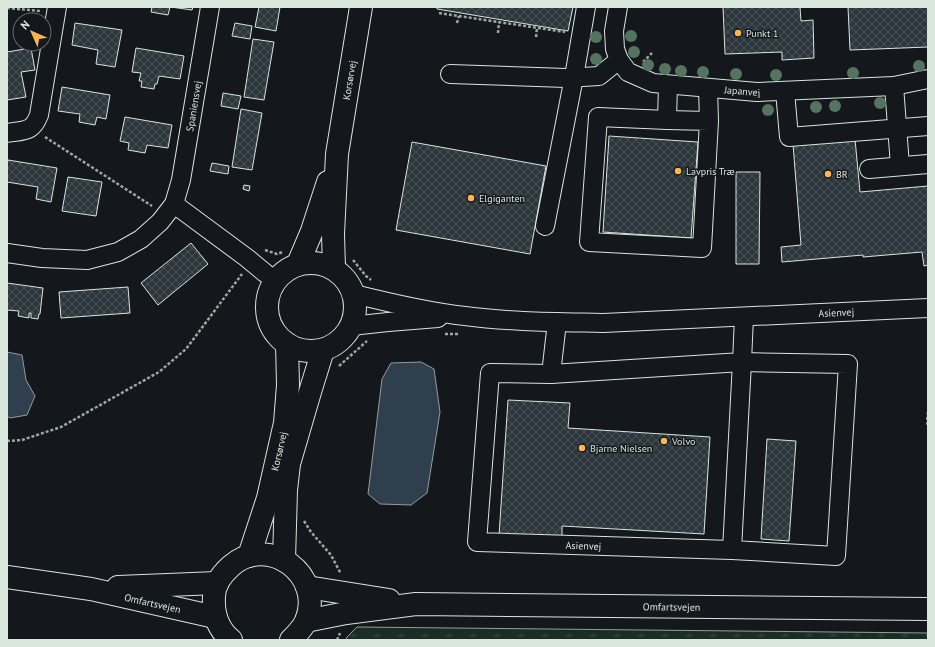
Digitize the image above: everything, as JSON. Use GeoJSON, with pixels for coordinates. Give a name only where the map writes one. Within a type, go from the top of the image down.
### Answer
{"type":"FeatureCollection","features":[{"type":"Feature","properties":{"kind":"main road","name":"Korsørvej"},"geometry":{"type":"LineString","coordinates":[[343,264],[333,234],[337,154],[361,7]]}},
{"type":"Feature","properties":{"kind":"main road","name":"Korsørvej"},"geometry":{"type":"LineString","coordinates":[[298,264],[312,231],[337,154]]}},
{"type":"Feature","properties":{"kind":"main road"},"geometry":{"type":"LineString","coordinates":[[310,262],[322,264],[343,264],[343,275],[354,294],[356,305],[355,316],[344,337],[334,345],[323,350],[311,351],[298,349],[287,344],[276,334],[269,322],[267,308],[269,293],[275,280],[286,270],[298,264],[310,262]]}},
{"type":"Feature","properties":{"kind":"main road","name":"Korsørvej"},"geometry":{"type":"LineString","coordinates":[[249,556],[268,498],[284,430],[288,385],[287,344]]}},
{"type":"Feature","properties":{"kind":"main road","name":"Korsørvej"},"geometry":{"type":"LineString","coordinates":[[284,560],[286,490],[289,464],[323,350]]}},
{"type":"Feature","properties":{"kind":"main road"},"geometry":{"type":"LineString","coordinates":[[231,640],[220,628],[215,617],[213,606],[217,582],[225,571],[236,561],[249,556],[261,554],[284,560],[294,567],[302,576],[307,587],[310,598],[306,621],[300,632],[291,640]]}},
{"type":"Feature","properties":{"kind":"main road","name":"Omfartsvejen"},"geometry":{"type":"LineString","coordinates":[[7,577],[91,589],[215,617]]}},
{"type":"Feature","properties":{"kind":"main road","name":"Omfartsvejen"},"geometry":{"type":"LineString","coordinates":[[91,589],[217,582]]}},
{"type":"Feature","properties":{"kind":"main road","name":"Omfartsvejen"},"geometry":{"type":"LineString","coordinates":[[307,587],[416,604]]}},
{"type":"Feature","properties":{"kind":"main road","name":"Omfartsvejen"},"geometry":{"type":"LineString","coordinates":[[306,621],[346,613],[416,604],[928,609]]}},
{"type":"Feature","properties":{"kind":"street","name":"Spaniensvej"},"geometry":{"type":"LineString","coordinates":[[7,253],[42,258],[93,259],[118,252],[140,239],[160,222],[170,209],[181,180],[210,7]]}},
{"type":"Feature","properties":{"kind":"street"},"geometry":{"type":"LineString","coordinates":[[546,226],[586,7]]}},
{"type":"Feature","properties":{"kind":"street"},"geometry":{"type":"LineString","coordinates":[[450,74],[574,77],[599,76],[619,60],[615,49],[614,30],[618,7]]}},
{"type":"Feature","properties":{"kind":"street"},"geometry":{"type":"LineString","coordinates":[[7,133],[29,130],[36,124],[39,115],[56,10]]}},
{"type":"Feature","properties":{"kind":"street","name":"Japanvej"},"geometry":{"type":"LineString","coordinates":[[619,60],[628,72],[653,83],[757,92],[894,86],[928,80]]}},
{"type":"Feature","properties":{"kind":"street"},"geometry":{"type":"LineString","coordinates":[[667,120],[668,85]]}},
{"type":"Feature","properties":{"kind":"street"},"geometry":{"type":"LineString","coordinates":[[894,86],[900,166]]}},
{"type":"Feature","properties":{"kind":"street"},"geometry":{"type":"LineString","coordinates":[[708,88],[709,121],[702,248],[589,242],[598,116],[709,121]]}},
{"type":"Feature","properties":{"kind":"street"},"geometry":{"type":"LineString","coordinates":[[785,91],[789,137],[928,126]]}},
{"type":"Feature","properties":{"kind":"street"},"geometry":{"type":"LineString","coordinates":[[869,169],[928,164]]}},
{"type":"Feature","properties":{"kind":"street"},"geometry":{"type":"LineString","coordinates":[[170,209],[251,261],[275,280]]}},
{"type":"Feature","properties":{"kind":"street","name":"Asienvej"},"geometry":{"type":"LineString","coordinates":[[354,294],[389,303],[464,316],[557,322],[602,323],[928,308]]}},
{"type":"Feature","properties":{"kind":"street","name":"Asienvej"},"geometry":{"type":"LineString","coordinates":[[351,326],[464,316]]}},
{"type":"Feature","properties":{"kind":"street"},"geometry":{"type":"LineString","coordinates":[[732,550],[744,317]]}},
{"type":"Feature","properties":{"kind":"street"},"geometry":{"type":"LineString","coordinates":[[550,374],[557,322]]}},
{"type":"Feature","properties":{"kind":"street","name":"Asienvej"},"geometry":{"type":"LineString","coordinates":[[742,362],[848,364],[836,556],[732,550],[477,542],[490,373],[550,374],[742,362]]}},
{"type":"Feature","properties":{"kind":"path"},"geometry":{"type":"LineString","coordinates":[[7,8],[56,10]]}},
{"type":"Feature","properties":{"kind":"path"},"geometry":{"type":"LineString","coordinates":[[438,13],[490,19],[499,22],[581,35]]}},
{"type":"Feature","properties":{"kind":"path"},"geometry":{"type":"LineString","coordinates":[[457,23],[459,16]]}},
{"type":"Feature","properties":{"kind":"path"},"geometry":{"type":"LineString","coordinates":[[498,32],[499,22]]}},
{"type":"Feature","properties":{"kind":"path"},"geometry":{"type":"LineString","coordinates":[[536,37],[538,28]]}},
{"type":"Feature","properties":{"kind":"path"},"geometry":{"type":"LineString","coordinates":[[32,126],[36,132],[170,209]]}},
{"type":"Feature","properties":{"kind":"path"},"geometry":{"type":"LineString","coordinates":[[7,441],[22,440],[61,427],[159,372],[186,349],[251,261]]}},
{"type":"Feature","properties":{"kind":"path"},"geometry":{"type":"LineString","coordinates":[[343,264],[366,276],[372,281]]}},
{"type":"Feature","properties":{"kind":"path"},"geometry":{"type":"LineString","coordinates":[[928,412],[928,427]]}},
{"type":"Feature","properties":{"kind":"green space"},"geometry":{"type":"Polygon","coordinates":[[[357,627],[928,633],[928,640],[346,640],[357,627]]]}},
{"type":"Feature","properties":{"kind":"water"},"geometry":{"type":"Polygon","coordinates":[[[7,352],[22,355],[26,380],[35,396],[27,415],[10,418],[7,416],[7,352]]]}},
{"type":"Feature","properties":{"kind":"water"},"geometry":{"type":"Polygon","coordinates":[[[421,362],[434,369],[440,412],[427,493],[411,505],[380,504],[368,494],[382,379],[391,363],[421,362]]]}},
{"type":"Feature","properties":{"kind":"building"},"geometry":{"type":"Polygon","coordinates":[[[152,7],[170,7],[168,15],[151,12],[152,7]]]}},
{"type":"Feature","properties":{"kind":"building"},"geometry":{"type":"Polygon","coordinates":[[[171,7],[193,7],[192,10],[171,7]]]}},
{"type":"Feature","properties":{"kind":"building"},"geometry":{"type":"Polygon","coordinates":[[[259,7],[280,7],[276,31],[255,27],[259,7]]]}},
{"type":"Feature","properties":{"kind":"building"},"geometry":{"type":"Polygon","coordinates":[[[437,7],[573,7],[568,31],[437,9],[437,7]]]}},
{"type":"Feature","properties":{"kind":"building"},"geometry":{"type":"Polygon","coordinates":[[[723,7],[800,7],[801,21],[813,20],[814,58],[782,60],[782,52],[725,54],[723,7]]]}},
{"type":"Feature","properties":{"kind":"building"},"geometry":{"type":"Polygon","coordinates":[[[848,7],[928,7],[928,47],[850,50],[848,7]]]}},
{"type":"Feature","properties":{"kind":"building"},"geometry":{"type":"Polygon","coordinates":[[[75,23],[122,30],[115,67],[96,64],[98,50],[72,45],[75,23]]]}},
{"type":"Feature","properties":{"kind":"building"},"geometry":{"type":"Polygon","coordinates":[[[235,23],[252,26],[250,39],[232,36],[235,23]]]}},
{"type":"Feature","properties":{"kind":"building"},"geometry":{"type":"Polygon","coordinates":[[[253,39],[274,42],[264,100],[244,97],[253,39]]]}},
{"type":"Feature","properties":{"kind":"building"},"geometry":{"type":"Polygon","coordinates":[[[136,48],[184,56],[180,79],[159,76],[154,89],[141,87],[142,81],[139,81],[141,73],[132,72],[136,48]]]}},
{"type":"Feature","properties":{"kind":"building"},"geometry":{"type":"Polygon","coordinates":[[[7,52],[32,52],[35,70],[21,72],[26,97],[7,100],[7,52]]]}},
{"type":"Feature","properties":{"kind":"building"},"geometry":{"type":"Polygon","coordinates":[[[62,87],[110,95],[106,119],[97,117],[95,125],[79,122],[80,114],[58,111],[62,87]]]}},
{"type":"Feature","properties":{"kind":"building"},"geometry":{"type":"Polygon","coordinates":[[[223,93],[241,96],[238,109],[221,106],[223,93]]]}},
{"type":"Feature","properties":{"kind":"building"},"geometry":{"type":"Polygon","coordinates":[[[241,109],[262,113],[252,170],[232,167],[241,109]]]}},
{"type":"Feature","properties":{"kind":"building"},"geometry":{"type":"Polygon","coordinates":[[[125,117],[172,125],[168,148],[147,145],[145,153],[128,150],[129,143],[120,141],[125,117]]]}},
{"type":"Feature","properties":{"kind":"building"},"geometry":{"type":"Polygon","coordinates":[[[609,136],[698,142],[691,238],[603,232],[609,136]]]}},
{"type":"Feature","properties":{"kind":"building"},"geometry":{"type":"Polygon","coordinates":[[[855,139],[860,192],[928,186],[928,265],[924,266],[922,252],[863,257],[863,255],[782,262],[781,247],[801,245],[793,144],[855,139]]]}},
{"type":"Feature","properties":{"kind":"building","name":"Elgiganten"},"geometry":{"type":"Polygon","coordinates":[[[412,142],[546,166],[530,254],[396,230],[412,142]]]}},
{"type":"Feature","properties":{"kind":"building"},"geometry":{"type":"Polygon","coordinates":[[[8,160],[57,168],[51,202],[36,199],[38,187],[7,182],[8,160]]]}},
{"type":"Feature","properties":{"kind":"building"},"geometry":{"type":"Polygon","coordinates":[[[212,163],[229,166],[228,174],[210,171],[212,163]]]}},
{"type":"Feature","properties":{"kind":"building"},"geometry":{"type":"Polygon","coordinates":[[[736,172],[760,172],[759,264],[736,264],[736,172]]]}},
{"type":"Feature","properties":{"kind":"building"},"geometry":{"type":"Polygon","coordinates":[[[68,177],[102,182],[96,216],[62,211],[68,177]]]}},
{"type":"Feature","properties":{"kind":"building"},"geometry":{"type":"Polygon","coordinates":[[[244,185],[250,186],[249,191],[243,189],[244,185]]]}},
{"type":"Feature","properties":{"kind":"building"},"geometry":{"type":"Polygon","coordinates":[[[191,243],[208,264],[158,305],[141,283],[191,243]]]}},
{"type":"Feature","properties":{"kind":"building"},"geometry":{"type":"Polygon","coordinates":[[[7,283],[43,288],[38,319],[31,318],[31,313],[29,313],[29,318],[18,316],[19,311],[7,310],[7,283]]]}},
{"type":"Feature","properties":{"kind":"building"},"geometry":{"type":"Polygon","coordinates":[[[128,287],[130,313],[61,318],[59,292],[128,287]]]}},
{"type":"Feature","properties":{"kind":"building"},"geometry":{"type":"Polygon","coordinates":[[[508,400],[570,403],[568,428],[710,437],[704,534],[562,526],[562,540],[499,536],[508,400]]]}},
{"type":"Feature","properties":{"kind":"building"},"geometry":{"type":"Polygon","coordinates":[[[767,439],[796,441],[789,541],[761,539],[767,439]]]}},
{"type":"Feature","properties":{"kind":"place","name":"Punkt 1"},"geometry":{"type":"Point","coordinates":[738,33]}},
{"type":"Feature","properties":{"kind":"place","name":"Lavpris Træ"},"geometry":{"type":"Point","coordinates":[678,171]}},
{"type":"Feature","properties":{"kind":"place","name":"BR"},"geometry":{"type":"Point","coordinates":[828,174]}},
{"type":"Feature","properties":{"kind":"place","name":"Elgiganten"},"geometry":{"type":"Point","coordinates":[471,198]}},
{"type":"Feature","properties":{"kind":"place","name":"Volvo"},"geometry":{"type":"Point","coordinates":[664,441]}},
{"type":"Feature","properties":{"kind":"place","name":"Bjarne Nielsen"},"geometry":{"type":"Point","coordinates":[582,448]}}]}
